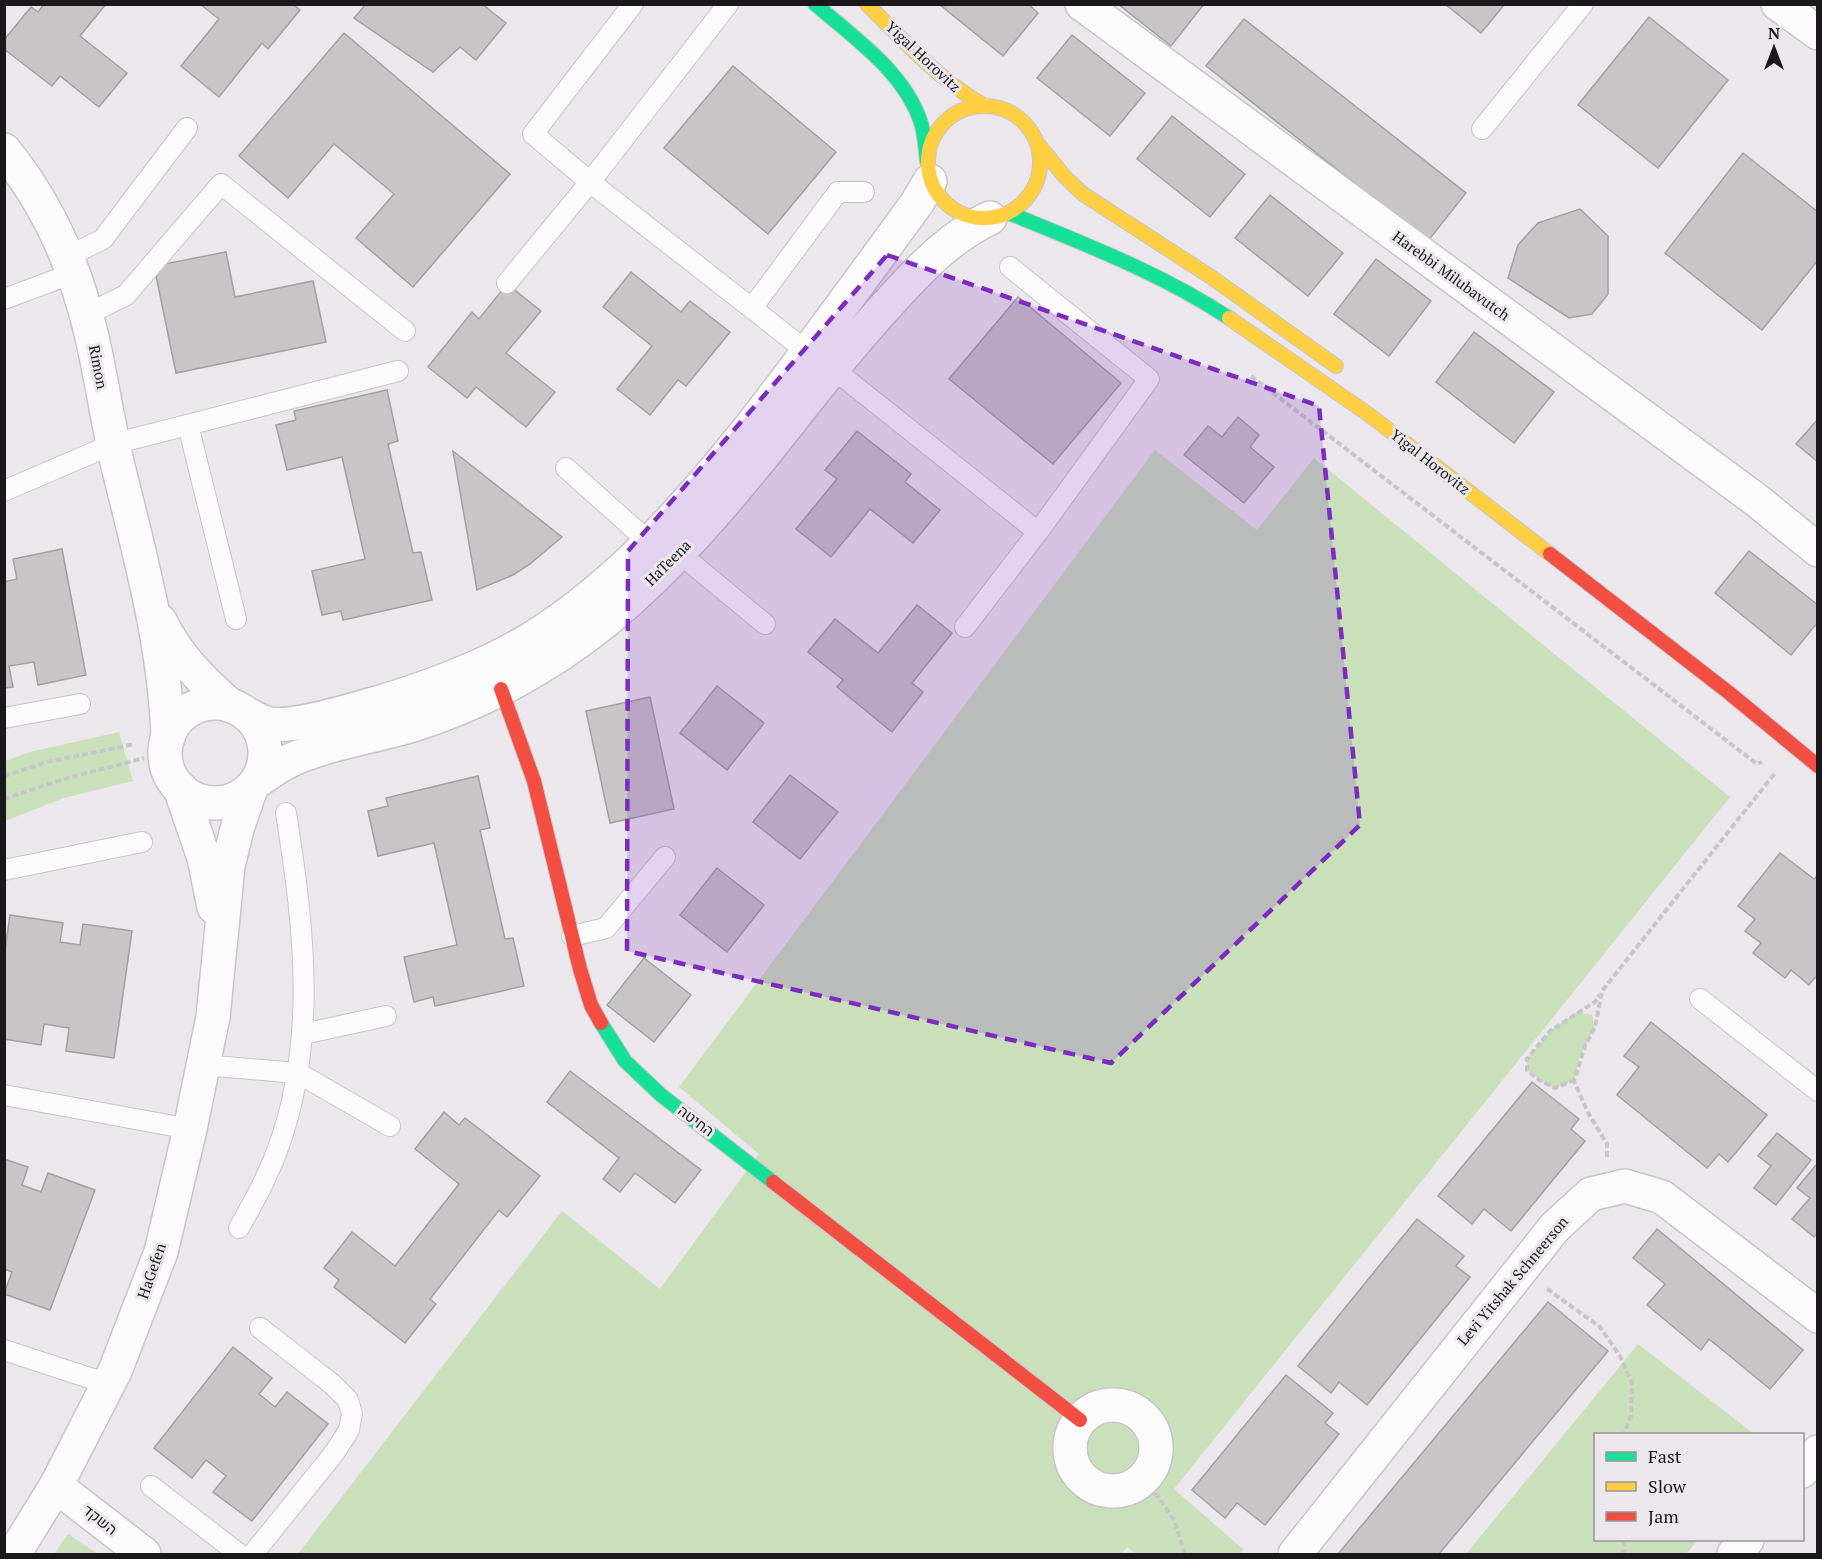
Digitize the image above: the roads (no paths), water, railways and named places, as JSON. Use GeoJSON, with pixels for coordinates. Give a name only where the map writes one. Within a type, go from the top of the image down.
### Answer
{"type":"FeatureCollection","features":[{"type":"Feature","properties":{"kind":"main road"},"geometry":{"type":"LineString","coordinates":[[815,4],[867,51],[906,93],[920,118],[929,172],[939,196],[952,208],[970,217],[999,215],[1024,201],[1035,185],[1040,166],[1038,144]]}},
{"type":"Feature","properties":{"kind":"main road","name":"Yigal Horovitz"},"geometry":{"type":"LineString","coordinates":[[867,4],[945,80],[964,96],[983,105]]}},
{"type":"Feature","properties":{"kind":"main road"},"geometry":{"type":"LineString","coordinates":[[929,172],[929,146],[937,130],[949,117],[965,109],[983,105],[1001,108],[1017,116],[1030,129],[1038,144],[1065,177],[1083,194],[1262,311],[1344,372]]}},
{"type":"Feature","properties":{"kind":"main road","name":"Yigal Horovitz"},"geometry":{"type":"LineString","coordinates":[[999,215],[1130,264],[1213,307],[1242,326],[1377,422],[1728,692],[1818,766]]}},
{"type":"Feature","properties":{"kind":"main road","name":"החיטה"},"geometry":{"type":"LineString","coordinates":[[501,689],[534,781],[591,1005],[625,1061],[661,1095],[1080,1420]]}},
{"type":"Feature","properties":{"kind":"street","name":"Harebbi Milubavutch"},"geometry":{"type":"LineString","coordinates":[[1082,4],[1755,499],[1818,550]]}},
{"type":"Feature","properties":{"kind":"street"},"geometry":{"type":"LineString","coordinates":[[1778,4],[1818,33]]}},
{"type":"Feature","properties":{"kind":"street","name":"Rimon"},"geometry":{"type":"LineString","coordinates":[[4,150],[21,170],[42,202],[71,265],[87,315],[113,444],[150,600],[167,694],[167,745]]}},
{"type":"Feature","properties":{"kind":"street","name":"HaTeena"},"geometry":{"type":"LineString","coordinates":[[820,360],[917,202],[929,172]]}},
{"type":"Feature","properties":{"kind":"street","name":"HaTeena"},"geometry":{"type":"LineString","coordinates":[[253,785],[284,763],[303,755],[422,722],[501,689],[547,663],[587,636],[628,602],[664,548],[692,498],[820,360],[870,323],[934,255],[956,236],[999,215]]}},
{"type":"Feature","properties":{"kind":"street","name":"HaTeena"},"geometry":{"type":"LineString","coordinates":[[238,710],[272,724],[294,722],[367,705],[452,678],[493,661],[531,639],[570,613],[610,581],[664,548]]}},
{"type":"Feature","properties":{"kind":"street","name":"Rimon"},"geometry":{"type":"LineString","coordinates":[[150,600],[176,649],[193,672],[238,710]]}},
{"type":"Feature","properties":{"kind":"street"},"geometry":{"type":"LineString","coordinates":[[215,703],[238,710],[260,730],[265,745],[265,761],[253,785],[231,800],[215,802],[199,800],[180,788],[171,776],[167,745],[175,724],[192,709],[215,703]]}},
{"type":"Feature","properties":{"kind":"street","name":"HaGefen"},"geometry":{"type":"LineString","coordinates":[[14,1554],[56,1486],[115,1371],[161,1252],[213,1017],[228,866],[237,829],[253,785]]}},
{"type":"Feature","properties":{"kind":"street","name":"HaGefen"},"geometry":{"type":"LineString","coordinates":[[180,788],[195,826],[212,894],[219,962]]}},
{"type":"Feature","properties":{"kind":"street","name":"Levi Yitshak Schneerson"},"geometry":{"type":"LineString","coordinates":[[1295,1554],[1555,1227],[1591,1194],[1625,1186],[1662,1197],[1818,1316]]}},
{"type":"Feature","properties":{"kind":"street"},"geometry":{"type":"LineString","coordinates":[[1113,1405],[1138,1412],[1147,1420],[1154,1431],[1157,1443],[1152,1468],[1145,1478],[1121,1491],[1095,1488],[1084,1480],[1075,1470],[1070,1451],[1073,1431],[1080,1420],[1101,1406],[1113,1405]]}},
{"type":"Feature","properties":{"kind":"street"},"geometry":{"type":"LineString","coordinates":[[1804,1470],[1818,1452]]}},
{"type":"Feature","properties":{"kind":"street","name":"השקד"},"geometry":{"type":"LineString","coordinates":[[56,1486],[144,1554]]}},
{"type":"Feature","properties":{"kind":"street"},"geometry":{"type":"LineString","coordinates":[[1734,1554],[1745,1541]]}},
{"type":"Feature","properties":{"kind":"lane"},"geometry":{"type":"LineString","coordinates":[[633,4],[533,134],[590,182],[1038,532]]}},
{"type":"Feature","properties":{"kind":"lane"},"geometry":{"type":"LineString","coordinates":[[507,283],[590,182],[728,4]]}},
{"type":"Feature","properties":{"kind":"lane"},"geometry":{"type":"LineString","coordinates":[[1482,129],[1583,4]]}},
{"type":"Feature","properties":{"kind":"lane"},"geometry":{"type":"LineString","coordinates":[[4,299],[71,265],[103,239],[187,128]]}},
{"type":"Feature","properties":{"kind":"lane"},"geometry":{"type":"LineString","coordinates":[[87,315],[126,295],[221,184],[405,331]]}},
{"type":"Feature","properties":{"kind":"lane"},"geometry":{"type":"LineString","coordinates":[[752,308],[838,192],[864,192]]}},
{"type":"Feature","properties":{"kind":"lane"},"geometry":{"type":"LineString","coordinates":[[965,627],[1038,532],[1149,379],[1010,267]]}},
{"type":"Feature","properties":{"kind":"lane"},"geometry":{"type":"LineString","coordinates":[[4,491],[113,444],[398,371]]}},
{"type":"Feature","properties":{"kind":"lane"},"geometry":{"type":"LineString","coordinates":[[188,424],[236,619]]}},
{"type":"Feature","properties":{"kind":"lane"},"geometry":{"type":"LineString","coordinates":[[566,468],[664,548],[765,624]]}},
{"type":"Feature","properties":{"kind":"lane"},"geometry":{"type":"LineString","coordinates":[[4,718],[80,704]]}},
{"type":"Feature","properties":{"kind":"lane"},"geometry":{"type":"LineString","coordinates":[[239,1228],[277,1152],[290,1112],[303,1034],[305,994],[303,944],[286,813]]}},
{"type":"Feature","properties":{"kind":"lane"},"geometry":{"type":"LineString","coordinates":[[4,870],[142,842]]}},
{"type":"Feature","properties":{"kind":"lane"},"geometry":{"type":"LineString","coordinates":[[572,936],[606,928],[666,857]]}},
{"type":"Feature","properties":{"kind":"lane"},"geometry":{"type":"LineString","coordinates":[[1700,999],[1818,1091]]}},
{"type":"Feature","properties":{"kind":"lane"},"geometry":{"type":"LineString","coordinates":[[303,1034],[386,1016]]}},
{"type":"Feature","properties":{"kind":"lane"},"geometry":{"type":"LineString","coordinates":[[203,1065],[298,1073],[390,1126]]}},
{"type":"Feature","properties":{"kind":"lane"},"geometry":{"type":"LineString","coordinates":[[4,1095],[190,1129]]}},
{"type":"Feature","properties":{"kind":"lane"},"geometry":{"type":"LineString","coordinates":[[253,1554],[335,1452],[349,1430],[352,1414],[348,1400],[332,1384],[260,1328]]}},
{"type":"Feature","properties":{"kind":"lane"},"geometry":{"type":"LineString","coordinates":[[4,1350],[108,1384]]}},
{"type":"Feature","properties":{"kind":"lane"},"geometry":{"type":"LineString","coordinates":[[151,1486],[239,1554]]}}]}
